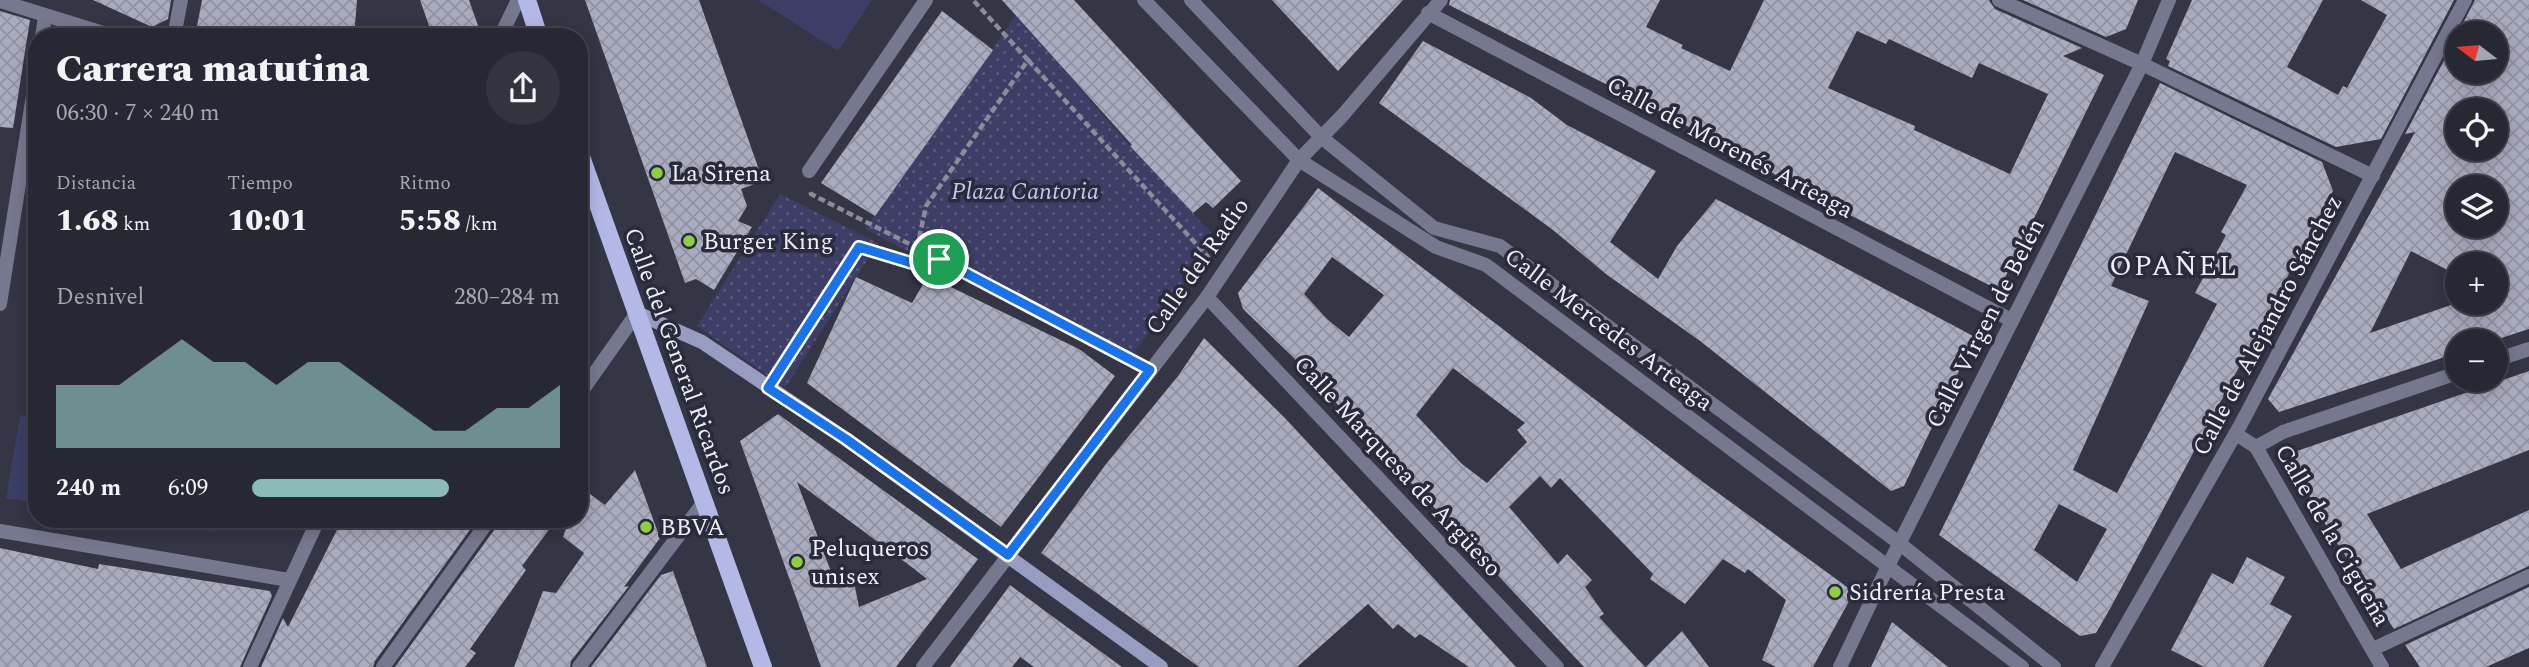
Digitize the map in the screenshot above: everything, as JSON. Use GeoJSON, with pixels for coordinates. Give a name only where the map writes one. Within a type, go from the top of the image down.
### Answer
{"type":"FeatureCollection","features":[{"type":"Feature","properties":{"kind":"main road"},"geometry":{"type":"LineString","coordinates":[[527,0],[537,28]]}},
{"type":"Feature","properties":{"kind":"main road","name":"Calle del General Ricardos"},"geometry":{"type":"LineString","coordinates":[[588,176],[764,667]]}},
{"type":"Feature","properties":{"kind":"street"},"geometry":{"type":"LineString","coordinates":[[176,28],[181,0]]}},
{"type":"Feature","properties":{"kind":"street"},"geometry":{"type":"LineString","coordinates":[[504,28],[518,0]]}},
{"type":"Feature","properties":{"kind":"street"},"geometry":{"type":"LineString","coordinates":[[809,171],[926,0]]}},
{"type":"Feature","properties":{"kind":"street","name":"Calle Mercedes Arteaga"},"geometry":{"type":"LineString","coordinates":[[1144,0],[1299,160],[1436,247],[1486,265],[2022,667]]}},
{"type":"Feature","properties":{"kind":"street","name":"Calle Mercedes Arteaga"},"geometry":{"type":"LineString","coordinates":[[1191,0],[1321,137],[1434,228],[1500,246],[1899,543],[2054,667]]}},
{"type":"Feature","properties":{"kind":"street","name":"Calle del Radio"},"geometry":{"type":"LineString","coordinates":[[923,667],[1206,297],[1299,160],[1441,0]]}},
{"type":"Feature","properties":{"kind":"street"},"geometry":{"type":"LineString","coordinates":[[1999,0],[2142,64],[2372,176]]}},
{"type":"Feature","properties":{"kind":"street","name":"Calle Virgen de Belén"},"geometry":{"type":"LineString","coordinates":[[1840,667],[1899,543],[2142,64],[2169,0]]}},
{"type":"Feature","properties":{"kind":"street","name":"Calle de Alejandro Sánchez"},"geometry":{"type":"LineString","coordinates":[[2102,667],[2236,434],[2465,0]]}},
{"type":"Feature","properties":{"kind":"street"},"geometry":{"type":"LineString","coordinates":[[0,1],[84,28]]}},
{"type":"Feature","properties":{"kind":"street","name":"Calle de Morenés Arteaga"},"geometry":{"type":"LineString","coordinates":[[1428,13],[2011,320]]}},
{"type":"Feature","properties":{"kind":"street"},"geometry":{"type":"LineString","coordinates":[[43,28],[45,17]]}},
{"type":"Feature","properties":{"kind":"street"},"geometry":{"type":"LineString","coordinates":[[0,304],[28,127]]}},
{"type":"Feature","properties":{"kind":"street","name":"Calle Marquesa de Argüeso"},"geometry":{"type":"LineString","coordinates":[[1206,297],[1556,667]]}},
{"type":"Feature","properties":{"kind":"street"},"geometry":{"type":"LineString","coordinates":[[588,382],[637,313],[702,342],[846,439],[1161,667]]}},
{"type":"Feature","properties":{"kind":"street"},"geometry":{"type":"LineString","coordinates":[[2508,356],[2529,349]]}},
{"type":"Feature","properties":{"kind":"street"},"geometry":{"type":"LineString","coordinates":[[2256,447],[2283,432],[2445,377]]}},
{"type":"Feature","properties":{"kind":"street","name":"Calle de la Cigúeña"},"geometry":{"type":"LineString","coordinates":[[2236,434],[2256,447],[2382,667]]}},
{"type":"Feature","properties":{"kind":"street"},"geometry":{"type":"LineString","coordinates":[[579,667],[705,502]]}},
{"type":"Feature","properties":{"kind":"street"},"geometry":{"type":"LineString","coordinates":[[250,667],[314,528]]}},
{"type":"Feature","properties":{"kind":"street"},"geometry":{"type":"LineString","coordinates":[[383,667],[483,528]]}},
{"type":"Feature","properties":{"kind":"street"},"geometry":{"type":"LineString","coordinates":[[0,531],[289,580]]}},
{"type":"Feature","properties":{"kind":"street"},"geometry":{"type":"LineString","coordinates":[[2373,649],[2529,576]]}},
{"type":"Feature","properties":{"kind":"path"},"geometry":{"type":"LineString","coordinates":[[973,0],[1223,273]]}},
{"type":"Feature","properties":{"kind":"path"},"geometry":{"type":"LineString","coordinates":[[917,248],[926,206],[1028,60]]}},
{"type":"Feature","properties":{"kind":"path"},"geometry":{"type":"LineString","coordinates":[[809,171],[811,194],[1150,370]]}},
{"type":"Feature","properties":{"kind":"path"},"geometry":{"type":"LineString","coordinates":[[768,388],[859,247],[935,270],[939,259]]}},
{"type":"Feature","properties":{"kind":"green space"},"geometry":{"type":"Polygon","coordinates":[[[758,0],[872,0],[838,51],[758,0]]]}},
{"type":"Feature","properties":{"kind":"green space","name":"Plaza Cantoria"},"geometry":{"type":"Polygon","coordinates":[[[1016,15],[1130,146],[1217,239],[1125,365],[865,229],[1016,15]]]}},
{"type":"Feature","properties":{"kind":"green space"},"geometry":{"type":"Polygon","coordinates":[[[780,194],[878,243],[785,388],[697,326],[780,194]]]}},
{"type":"Feature","properties":{"kind":"green space"},"geometry":{"type":"Polygon","coordinates":[[[20,415],[28,416],[28,502],[6,498],[20,415]]]}},
{"type":"Feature","properties":{"kind":"green space"},"geometry":{"type":"Polygon","coordinates":[[[190,528],[216,528],[215,532],[190,528]]]}},
{"type":"Feature","properties":{"kind":"building"},"geometry":{"type":"Polygon","coordinates":[[[93,0],[171,0],[168,19],[152,27],[93,0]]]}},
{"type":"Feature","properties":{"kind":"building"},"geometry":{"type":"Polygon","coordinates":[[[202,0],[357,0],[355,28],[197,28],[202,0]]]}},
{"type":"Feature","properties":{"kind":"building"},"geometry":{"type":"Polygon","coordinates":[[[420,0],[469,0],[479,28],[430,28],[420,0]]]}},
{"type":"Feature","properties":{"kind":"building"},"geometry":{"type":"Polygon","coordinates":[[[585,0],[699,0],[763,181],[741,189],[747,206],[738,221],[752,227],[714,290],[696,279],[685,283],[585,0]]]}},
{"type":"Feature","properties":{"kind":"building"},"geometry":{"type":"Polygon","coordinates":[[[1002,0],[1074,0],[1241,181],[1213,208],[1206,202],[1193,213],[1130,146],[1132,145],[1002,0]]]}},
{"type":"Feature","properties":{"kind":"building"},"geometry":{"type":"Polygon","coordinates":[[[1272,0],[1403,0],[1338,71],[1272,0]]]}},
{"type":"Feature","properties":{"kind":"building"},"geometry":{"type":"Polygon","coordinates":[[[1450,0],[1660,0],[1646,27],[1683,45],[1681,48],[1730,71],[1764,0],[1989,0],[1995,9],[2082,48],[2063,56],[2104,75],[1999,290],[1838,209],[1665,114],[1449,5],[1450,0]],[[1857,31],[1828,88],[1915,126],[1914,130],[2010,174],[2048,94],[1979,63],[1972,78],[1889,39],[1886,44],[1857,31]]]}},
{"type":"Feature","properties":{"kind":"building"},"geometry":{"type":"Polygon","coordinates":[[[2023,0],[2138,0],[2126,29],[2106,37],[2023,0]]]}},
{"type":"Feature","properties":{"kind":"building"},"geometry":{"type":"Polygon","coordinates":[[[2192,0],[2323,0],[2287,67],[2338,95],[2343,86],[2347,88],[2387,15],[2361,0],[2454,0],[2381,139],[2336,147],[2168,66],[2170,61],[2166,59],[2192,0]]]}},
{"type":"Feature","properties":{"kind":"building"},"geometry":{"type":"Polygon","coordinates":[[[2475,0],[2529,0],[2529,329],[2508,336],[2508,329],[2445,329],[2445,357],[2279,412],[2268,399],[2415,132],[2405,134],[2445,59],[2445,84],[2508,84],[2508,21],[2464,21],[2475,0]]]}},
{"type":"Feature","properties":{"kind":"building"},"geometry":{"type":"Polygon","coordinates":[[[0,11],[30,20],[13,128],[0,127],[0,11]]]}},
{"type":"Feature","properties":{"kind":"building"},"geometry":{"type":"Polygon","coordinates":[[[942,11],[993,50],[875,216],[821,183],[942,11]]]}},
{"type":"Feature","properties":{"kind":"building"},"geometry":{"type":"Polygon","coordinates":[[[1423,41],[1531,98],[1567,125],[1656,171],[1610,242],[1658,279],[1677,246],[1716,199],[1975,337],[1904,486],[1891,491],[1700,341],[1606,274],[1553,230],[1379,103],[1423,41]]]}},
{"type":"Feature","properties":{"kind":"building"},"geometry":{"type":"Polygon","coordinates":[[[2160,83],[2322,162],[2333,191],[2096,633],[2080,636],[1939,535],[2160,83]],[[2175,152],[2111,286],[2149,301],[2073,470],[2117,493],[2217,304],[2195,293],[2226,235],[2221,232],[2247,185],[2175,152]],[[2059,504],[2034,550],[2077,582],[2107,529],[2059,504]]]}},
{"type":"Feature","properties":{"kind":"building"},"geometry":{"type":"Polygon","coordinates":[[[1318,188],[1703,482],[1854,592],[1813,667],[1776,667],[1762,660],[1786,600],[1748,569],[1745,573],[1723,559],[1685,604],[1650,579],[1653,574],[1560,478],[1551,488],[1540,476],[1509,507],[1558,564],[1567,554],[1592,580],[1585,587],[1604,614],[1599,617],[1645,667],[1584,667],[1294,358],[1243,309],[1238,293],[1318,188]],[[1332,257],[1304,294],[1327,319],[1349,337],[1384,295],[1332,257]],[[1453,368],[1416,415],[1462,464],[1487,483],[1527,442],[1517,430],[1525,423],[1453,368]]]}},
{"type":"Feature","properties":{"kind":"building"},"geometry":{"type":"Polygon","coordinates":[[[928,276],[1079,349],[1115,376],[1001,527],[807,383],[856,277],[912,303],[928,276]]]}},
{"type":"Feature","properties":{"kind":"building"},"geometry":{"type":"Polygon","coordinates":[[[1204,338],[1284,417],[1516,667],[1469,667],[1420,634],[1415,638],[1398,624],[1393,629],[1368,604],[1297,667],[1199,667],[1041,553],[1106,464],[1178,376],[1204,338]]]}},
{"type":"Feature","properties":{"kind":"building"},"geometry":{"type":"Polygon","coordinates":[[[2529,371],[2529,450],[2367,514],[2401,569],[2529,510],[2529,566],[2394,629],[2331,534],[2293,467],[2297,451],[2468,392],[2508,392],[2508,378],[2529,371]]]}},
{"type":"Feature","properties":{"kind":"building"},"geometry":{"type":"Polygon","coordinates":[[[778,414],[978,559],[896,667],[821,667],[740,441],[778,414]],[[797,482],[835,582],[853,577],[859,607],[927,579],[797,482]]]}},
{"type":"Feature","properties":{"kind":"building"},"geometry":{"type":"Polygon","coordinates":[[[635,470],[660,538],[624,587],[629,586],[571,661],[570,667],[514,667],[543,591],[556,593],[584,553],[563,537],[566,528],[588,528],[588,493],[605,505],[635,470]]]}},
{"type":"Feature","properties":{"kind":"building"},"geometry":{"type":"Polygon","coordinates":[[[338,528],[471,528],[373,667],[261,667],[283,618],[288,627],[338,528]]]}},
{"type":"Feature","properties":{"kind":"building"},"geometry":{"type":"Polygon","coordinates":[[[496,528],[550,528],[522,566],[526,570],[470,649],[476,653],[465,667],[395,667],[496,528]]]}},
{"type":"Feature","properties":{"kind":"building"},"geometry":{"type":"Polygon","coordinates":[[[0,548],[98,569],[99,564],[270,591],[272,596],[240,667],[0,667],[0,548]]]}},
{"type":"Feature","properties":{"kind":"building"},"geometry":{"type":"Polygon","coordinates":[[[2247,557],[2285,577],[2270,604],[2292,616],[2263,667],[2204,667],[2171,650],[2212,573],[2233,584],[2247,557]]]}},
{"type":"Feature","properties":{"kind":"building"},"geometry":{"type":"Polygon","coordinates":[[[673,571],[707,667],[591,667],[661,575],[673,571]]]}},
{"type":"Feature","properties":{"kind":"building"},"geometry":{"type":"Polygon","coordinates":[[[1010,585],[1122,667],[1034,667],[1020,657],[1012,667],[950,667],[1010,585]]]}},
{"type":"Feature","properties":{"kind":"building"},"geometry":{"type":"Polygon","coordinates":[[[2529,587],[2529,648],[2486,667],[2420,667],[2405,645],[2529,587]]]}},
{"type":"Feature","properties":{"kind":"building"},"geometry":{"type":"Polygon","coordinates":[[[1892,622],[1948,667],[1871,667],[1892,622]]]}},
{"type":"Feature","properties":{"kind":"building"},"geometry":{"type":"Polygon","coordinates":[[[1682,631],[1709,667],[1646,667],[1682,631]]]}},
{"type":"Feature","properties":{"kind":"place","name":"La Sirena"},"geometry":{"type":"Point","coordinates":[657,173]}},
{"type":"Feature","properties":{"kind":"place","name":"Burger King"},"geometry":{"type":"Point","coordinates":[689,241]}},
{"type":"Feature","properties":{"kind":"place","name":"BBVA"},"geometry":{"type":"Point","coordinates":[646,527]}},
{"type":"Feature","properties":{"kind":"place","name":"Peluqueros unisex"},"geometry":{"type":"Point","coordinates":[797,562]}},
{"type":"Feature","properties":{"kind":"place","name":"Sidrería Presta"},"geometry":{"type":"Point","coordinates":[1835,592]}},
{"type":"Feature","properties":{"kind":"district","name":"OPAÑEL"},"geometry":{"type":"Point","coordinates":[2174,265]}},
{"type":"Feature","properties":{"kind":"route"},"geometry":{"type":"LineString","coordinates":[[859,247],[935,270],[939,259],[1150,370],[1008,555],[846,439],[768,388],[859,247]]}}]}
